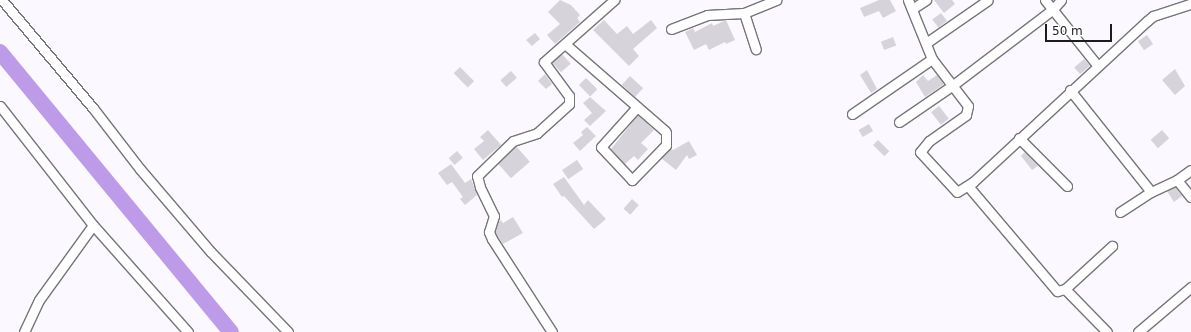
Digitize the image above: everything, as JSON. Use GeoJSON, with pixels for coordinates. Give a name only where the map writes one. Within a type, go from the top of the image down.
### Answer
{"type":"FeatureCollection","features":[{"type":"Feature","properties":{"kind":"street"},"geometry":{"type":"LineString","coordinates":[[2,0],[93,108],[140,169],[211,252],[288,332]]}},
{"type":"Feature","properties":{"kind":"street"},"geometry":{"type":"LineString","coordinates":[[552,332],[492,240],[490,232],[494,216],[477,176],[513,141],[537,133],[569,104],[569,96],[544,64],[548,56],[565,44],[614,0]]}},
{"type":"Feature","properties":{"kind":"street"},"geometry":{"type":"LineString","coordinates":[[671,29],[707,15],[744,13],[777,0]]}},
{"type":"Feature","properties":{"kind":"street"},"geometry":{"type":"LineString","coordinates":[[908,0],[932,59],[968,106],[966,114],[929,141],[920,152],[955,191],[960,191],[968,186],[1097,65],[1153,16],[1191,4]]}},
{"type":"Feature","properties":{"kind":"street"},"geometry":{"type":"LineString","coordinates":[[912,9],[926,0]]}},
{"type":"Feature","properties":{"kind":"street"},"geometry":{"type":"LineString","coordinates":[[926,43],[988,0]]}},
{"type":"Feature","properties":{"kind":"street"},"geometry":{"type":"LineString","coordinates":[[1045,0],[1097,65]]}},
{"type":"Feature","properties":{"kind":"street"},"geometry":{"type":"LineString","coordinates":[[899,122],[953,85],[1052,9],[1061,0]]}},
{"type":"Feature","properties":{"kind":"street"},"geometry":{"type":"LineString","coordinates":[[744,13],[756,48]]}},
{"type":"Feature","properties":{"kind":"street"},"geometry":{"type":"LineString","coordinates":[[565,44],[665,131],[668,140],[632,180],[601,147],[637,107]]}},
{"type":"Feature","properties":{"kind":"street"},"geometry":{"type":"LineString","coordinates":[[852,114],[932,59]]}},
{"type":"Feature","properties":{"kind":"street"},"geometry":{"type":"LineString","coordinates":[[1070,90],[1151,192]]}},
{"type":"Feature","properties":{"kind":"street"},"geometry":{"type":"LineString","coordinates":[[0,106],[94,225],[188,332]]}},
{"type":"Feature","properties":{"kind":"street"},"geometry":{"type":"LineString","coordinates":[[1019,138],[1067,186]]}},
{"type":"Feature","properties":{"kind":"street"},"geometry":{"type":"LineString","coordinates":[[1120,212],[1151,192],[1177,180],[1191,170]]}},
{"type":"Feature","properties":{"kind":"street"},"geometry":{"type":"LineString","coordinates":[[1177,180],[1191,197]]}},
{"type":"Feature","properties":{"kind":"street"},"geometry":{"type":"LineString","coordinates":[[968,186],[1057,291],[1065,289],[1112,246]]}},
{"type":"Feature","properties":{"kind":"street"},"geometry":{"type":"LineString","coordinates":[[24,332],[39,300],[94,225]]}},
{"type":"Feature","properties":{"kind":"street"},"geometry":{"type":"LineString","coordinates":[[1138,332],[1191,287]]}},
{"type":"Feature","properties":{"kind":"street"},"geometry":{"type":"LineString","coordinates":[[1065,289],[1107,332]]}},
{"type":"Feature","properties":{"kind":"building"},"geometry":{"type":"Polygon","coordinates":[[[560,0],[571,5],[580,15],[577,18],[580,22],[555,44],[547,35],[560,24],[548,12],[560,0]]]}},
{"type":"Feature","properties":{"kind":"building"},"geometry":{"type":"Polygon","coordinates":[[[879,0],[890,0],[896,11],[883,18],[879,11],[864,17],[860,8],[879,0]]]}},
{"type":"Feature","properties":{"kind":"building"},"geometry":{"type":"Polygon","coordinates":[[[934,0],[952,0],[955,4],[944,13],[934,0]]]}},
{"type":"Feature","properties":{"kind":"building"},"geometry":{"type":"Polygon","coordinates":[[[941,13],[947,21],[938,28],[932,20],[941,13]]]}},
{"type":"Feature","properties":{"kind":"building"},"geometry":{"type":"Polygon","coordinates":[[[604,20],[617,34],[627,26],[633,34],[651,20],[657,28],[633,49],[639,56],[629,66],[593,30],[604,20]]]}},
{"type":"Feature","properties":{"kind":"building"},"geometry":{"type":"Polygon","coordinates":[[[726,20],[735,40],[726,44],[725,42],[709,50],[706,44],[694,50],[685,32],[693,28],[695,32],[712,23],[713,26],[726,20]]]}},
{"type":"Feature","properties":{"kind":"building"},"geometry":{"type":"Polygon","coordinates":[[[535,33],[540,39],[532,46],[526,40],[535,33]]]}},
{"type":"Feature","properties":{"kind":"building"},"geometry":{"type":"Polygon","coordinates":[[[1147,35],[1153,44],[1144,50],[1138,41],[1147,35]]]}},
{"type":"Feature","properties":{"kind":"building"},"geometry":{"type":"Polygon","coordinates":[[[893,37],[896,45],[884,50],[881,42],[893,37]]]}},
{"type":"Feature","properties":{"kind":"building"},"geometry":{"type":"Polygon","coordinates":[[[562,54],[571,64],[561,72],[552,63],[562,54]]]}},
{"type":"Feature","properties":{"kind":"building"},"geometry":{"type":"Polygon","coordinates":[[[1084,59],[1090,66],[1080,74],[1074,68],[1084,59]]]}},
{"type":"Feature","properties":{"kind":"building"},"geometry":{"type":"Polygon","coordinates":[[[460,67],[474,81],[468,88],[454,73],[460,67]]]}},
{"type":"Feature","properties":{"kind":"building"},"geometry":{"type":"Polygon","coordinates":[[[1175,69],[1185,86],[1175,95],[1162,80],[1175,69]]]}},
{"type":"Feature","properties":{"kind":"building"},"geometry":{"type":"Polygon","coordinates":[[[867,70],[877,89],[871,93],[860,75],[867,70]]]}},
{"type":"Feature","properties":{"kind":"building"},"geometry":{"type":"Polygon","coordinates":[[[511,71],[517,78],[506,87],[500,80],[511,71]]]}},
{"type":"Feature","properties":{"kind":"building"},"geometry":{"type":"Polygon","coordinates":[[[545,74],[552,84],[546,89],[538,81],[545,74]]]}},
{"type":"Feature","properties":{"kind":"building"},"geometry":{"type":"Polygon","coordinates":[[[923,75],[928,81],[937,75],[944,84],[925,97],[916,82],[923,75]]]}},
{"type":"Feature","properties":{"kind":"building"},"geometry":{"type":"Polygon","coordinates":[[[630,76],[643,88],[635,97],[622,85],[630,76]]]}},
{"type":"Feature","properties":{"kind":"building"},"geometry":{"type":"Polygon","coordinates":[[[586,78],[597,89],[590,96],[579,85],[586,78]]]}},
{"type":"Feature","properties":{"kind":"building"},"geometry":{"type":"Polygon","coordinates":[[[590,97],[606,111],[590,126],[584,120],[592,113],[583,103],[590,97]]]}},
{"type":"Feature","properties":{"kind":"building"},"geometry":{"type":"Polygon","coordinates":[[[939,106],[949,119],[941,125],[931,112],[939,106]]]}},
{"type":"Feature","properties":{"kind":"building"},"geometry":{"type":"Polygon","coordinates":[[[638,115],[654,130],[641,143],[648,149],[638,160],[634,156],[625,164],[611,149],[638,115]]]}},
{"type":"Feature","properties":{"kind":"building"},"geometry":{"type":"Polygon","coordinates":[[[869,124],[873,131],[863,137],[859,130],[869,124]]]}},
{"type":"Feature","properties":{"kind":"building"},"geometry":{"type":"Polygon","coordinates":[[[587,127],[596,136],[580,151],[573,143],[583,135],[581,132],[587,127]]]}},
{"type":"Feature","properties":{"kind":"building"},"geometry":{"type":"Polygon","coordinates":[[[488,130],[501,145],[483,160],[474,149],[484,141],[480,137],[488,130]]]}},
{"type":"Feature","properties":{"kind":"building"},"geometry":{"type":"Polygon","coordinates":[[[1162,130],[1169,138],[1158,148],[1151,140],[1162,130]]]}},
{"type":"Feature","properties":{"kind":"building"},"geometry":{"type":"Polygon","coordinates":[[[878,140],[889,151],[884,156],[873,145],[878,140]]]}},
{"type":"Feature","properties":{"kind":"building"},"geometry":{"type":"Polygon","coordinates":[[[689,141],[697,155],[689,159],[687,155],[676,170],[661,158],[670,149],[673,150],[689,141]]]}},
{"type":"Feature","properties":{"kind":"building"},"geometry":{"type":"Polygon","coordinates":[[[516,146],[530,162],[511,178],[497,162],[516,146]]]}},
{"type":"Feature","properties":{"kind":"building"},"geometry":{"type":"Polygon","coordinates":[[[457,151],[463,158],[455,165],[449,158],[457,151]]]}},
{"type":"Feature","properties":{"kind":"building"},"geometry":{"type":"Polygon","coordinates":[[[1025,152],[1038,166],[1032,170],[1021,156],[1025,152]]]}},
{"type":"Feature","properties":{"kind":"building"},"geometry":{"type":"Polygon","coordinates":[[[577,160],[583,169],[568,179],[562,170],[577,160]]]}},
{"type":"Feature","properties":{"kind":"building"},"geometry":{"type":"Polygon","coordinates":[[[451,164],[465,183],[471,179],[477,195],[465,205],[460,199],[463,197],[452,182],[447,185],[438,173],[451,164]]]}},
{"type":"Feature","properties":{"kind":"building"},"geometry":{"type":"Polygon","coordinates":[[[564,177],[584,205],[588,200],[606,219],[594,229],[564,196],[562,197],[553,184],[564,177]]]}},
{"type":"Feature","properties":{"kind":"building"},"geometry":{"type":"Polygon","coordinates":[[[1175,187],[1182,196],[1174,202],[1167,191],[1175,187]]]}},
{"type":"Feature","properties":{"kind":"building"},"geometry":{"type":"Polygon","coordinates":[[[632,199],[639,205],[630,215],[623,209],[632,199]]]}},
{"type":"Feature","properties":{"kind":"building"},"geometry":{"type":"Polygon","coordinates":[[[513,217],[523,233],[503,244],[495,232],[498,222],[501,220],[503,223],[513,217]]]}},
{"type":"Feature","properties":{"kind":"waterway"},"geometry":{"type":"LineString","coordinates":[[0,52],[231,332]]}}]}
